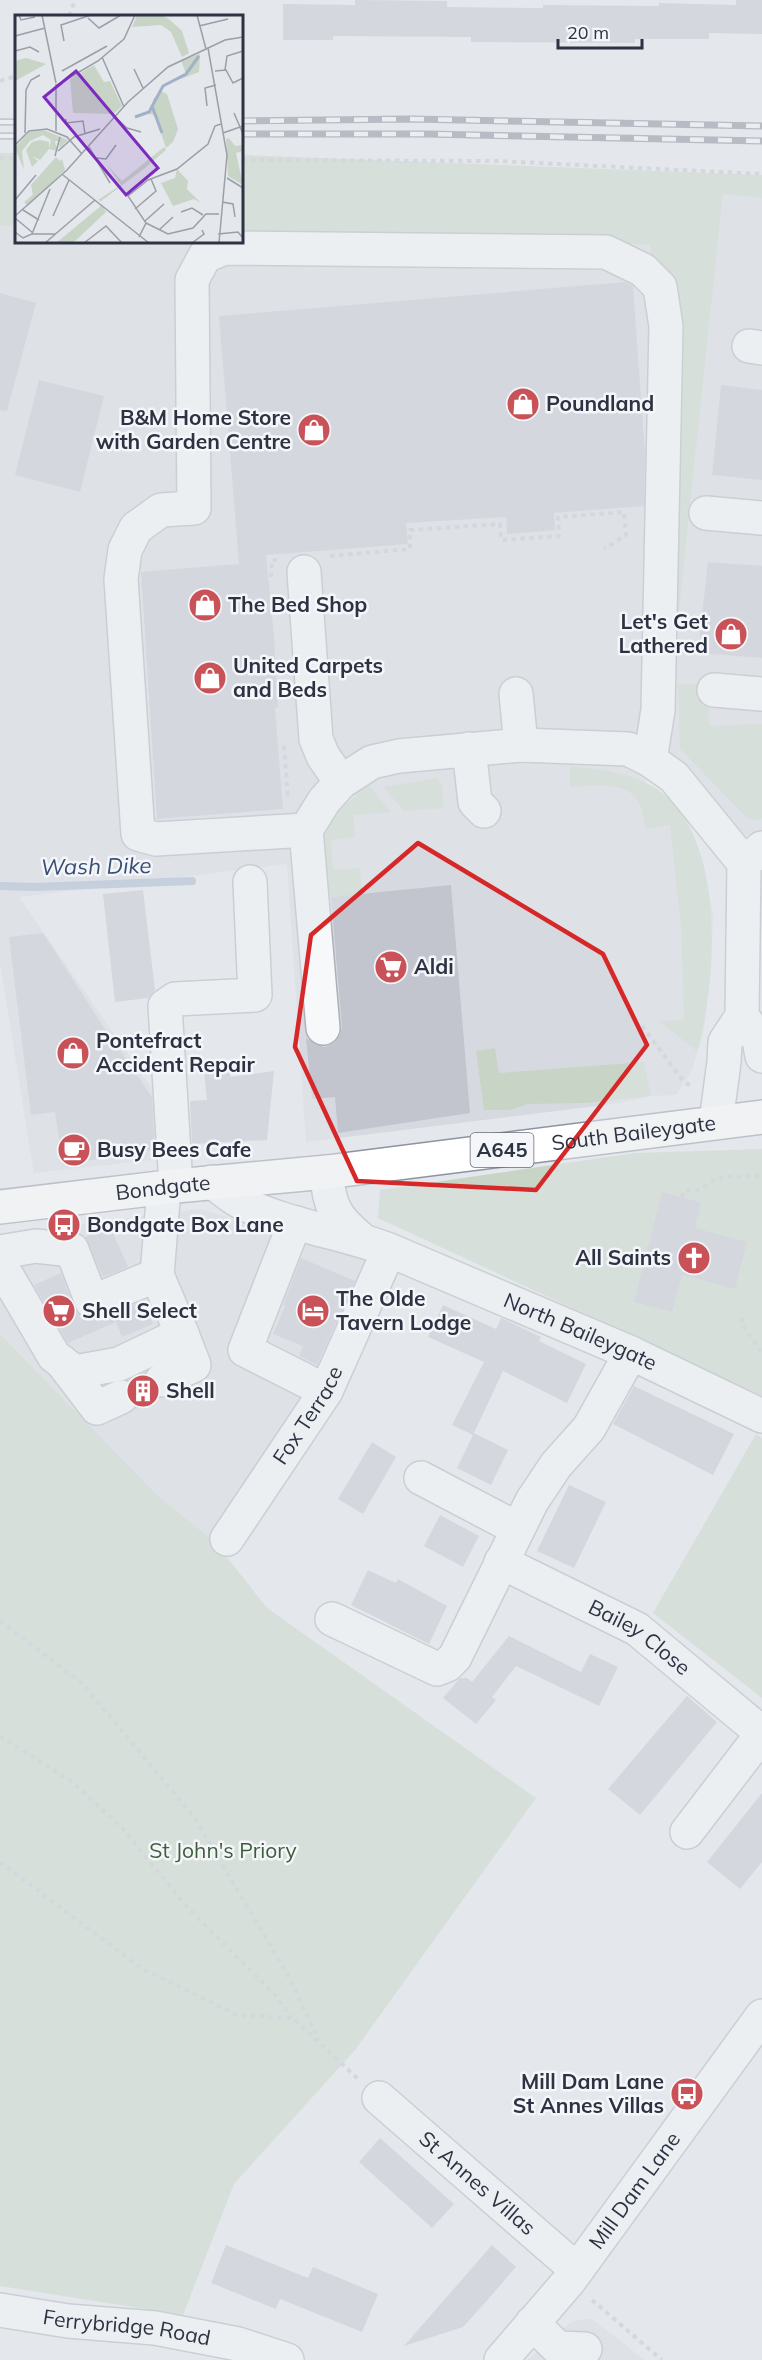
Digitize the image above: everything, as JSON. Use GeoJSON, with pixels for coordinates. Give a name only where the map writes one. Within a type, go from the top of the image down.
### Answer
{"type":"FeatureCollection","features":[{"type":"Feature","properties":{"kind":"highway","name":"South Baileygate"},"geometry":{"type":"LineString","coordinates":[[327,1172],[762,1117]]}},
{"type":"Feature","properties":{"kind":"highway","name":"Bondgate"},"geometry":{"type":"LineString","coordinates":[[0,1207],[212,1182],[327,1172]]}},
{"type":"Feature","properties":{"kind":"street"},"geometry":{"type":"LineString","coordinates":[[309,825],[156,839],[138,834],[121,579],[125,550],[136,528],[161,510],[194,508],[192,280],[205,256],[225,248],[606,252],[643,270],[660,287],[666,326],[666,350],[658,710],[650,760]]}},
{"type":"Feature","properties":{"kind":"street"},"geometry":{"type":"LineString","coordinates":[[706,513],[762,518]]}},
{"type":"Feature","properties":{"kind":"street"},"geometry":{"type":"LineString","coordinates":[[306,562],[316,739],[323,756],[353,774]]}},
{"type":"Feature","properties":{"kind":"street"},"geometry":{"type":"LineString","coordinates":[[714,690],[762,694]]}},
{"type":"Feature","properties":{"kind":"street"},"geometry":{"type":"LineString","coordinates":[[516,694],[521,745]]}},
{"type":"Feature","properties":{"kind":"street"},"geometry":{"type":"LineString","coordinates":[[323,1029],[309,825],[324,801],[353,774],[372,762],[399,756],[521,745],[628,749],[650,760],[674,777],[753,856],[742,1016],[725,1042],[716,1122]]}},
{"type":"Feature","properties":{"kind":"street"},"geometry":{"type":"LineString","coordinates":[[469,750],[476,802],[484,811]]}},
{"type":"Feature","properties":{"kind":"street"},"geometry":{"type":"LineString","coordinates":[[162,1380],[195,1365],[157,1275],[170,1188],[165,1006],[175,999],[255,995],[250,882]]}},
{"type":"Feature","properties":{"kind":"street"},"geometry":{"type":"LineString","coordinates":[[742,1016],[759,1040],[762,1056]]}},
{"type":"Feature","properties":{"kind":"street","name":"North Baileygate"},"geometry":{"type":"LineString","coordinates":[[327,1172],[328,1194],[341,1222],[375,1245]]}},
{"type":"Feature","properties":{"kind":"street","name":"North Baileygate"},"geometry":{"type":"LineString","coordinates":[[212,1182],[238,1200],[297,1223],[375,1245],[631,1353],[762,1416]]}},
{"type":"Feature","properties":{"kind":"street"},"geometry":{"type":"LineString","coordinates":[[297,1223],[292,1230],[245,1350],[326,1391]]}},
{"type":"Feature","properties":{"kind":"street","name":"Fox Terrace"},"geometry":{"type":"LineString","coordinates":[[226,1539],[326,1391],[375,1245]]}},
{"type":"Feature","properties":{"kind":"street"},"geometry":{"type":"LineString","coordinates":[[157,1275],[92,1302],[72,1250],[36,1246],[0,1262],[54,1356],[75,1372],[119,1364],[182,1334]]}},
{"type":"Feature","properties":{"kind":"street"},"geometry":{"type":"LineString","coordinates":[[332,1619],[437,1669],[447,1665],[455,1658],[532,1501],[556,1465],[589,1428],[631,1353]]}},
{"type":"Feature","properties":{"kind":"street"},"geometry":{"type":"LineString","coordinates":[[62,1362],[97,1408],[121,1397]]}},
{"type":"Feature","properties":{"kind":"street"},"geometry":{"type":"LineString","coordinates":[[421,1478],[518,1529]]}},
{"type":"Feature","properties":{"kind":"street","name":"Bailey Close"},"geometry":{"type":"LineString","coordinates":[[501,1562],[637,1629],[762,1733],[687,1832]]}},
{"type":"Feature","properties":{"kind":"street","name":"Mill Dam Lane"},"geometry":{"type":"LineString","coordinates":[[501,2360],[573,2276],[762,2016]]}},
{"type":"Feature","properties":{"kind":"street","name":"St Annes Villas"},"geometry":{"type":"LineString","coordinates":[[379,2098],[573,2276]]}},
{"type":"Feature","properties":{"kind":"street","name":"Ferrybridge Road"},"geometry":{"type":"LineString","coordinates":[[0,2310],[68,2321],[155,2328],[238,2344],[287,2360]]}},
{"type":"Feature","properties":{"kind":"street"},"geometry":{"type":"LineString","coordinates":[[532,2322],[558,2348],[585,2349]]}},
{"type":"Feature","properties":{"kind":"path"},"geometry":{"type":"LineString","coordinates":[[69,15],[75,0]]}},
{"type":"Feature","properties":{"kind":"path"},"geometry":{"type":"LineString","coordinates":[[0,81],[15,76]]}},
{"type":"Feature","properties":{"kind":"path"},"geometry":{"type":"LineString","coordinates":[[243,160],[497,161],[762,174]]}},
{"type":"Feature","properties":{"kind":"path"},"geometry":{"type":"LineString","coordinates":[[271,579],[272,561],[306,562],[410,549],[410,530],[500,524],[501,540],[559,536],[558,517],[624,512],[626,535],[604,549]]}},
{"type":"Feature","properties":{"kind":"path"},"geometry":{"type":"LineString","coordinates":[[284,744],[289,809],[309,825]]}},
{"type":"Feature","properties":{"kind":"path"},"geometry":{"type":"LineString","coordinates":[[642,1026],[684,1082],[691,1086]]}},
{"type":"Feature","properties":{"kind":"path"},"geometry":{"type":"LineString","coordinates":[[682,1197],[685,1190],[700,1191],[716,1179],[762,1176]]}},
{"type":"Feature","properties":{"kind":"path"},"geometry":{"type":"LineString","coordinates":[[743,1318],[741,1323],[762,1353]]}},
{"type":"Feature","properties":{"kind":"path"},"geometry":{"type":"LineString","coordinates":[[0,1621],[82,1683],[194,1817],[290,1979],[319,2041]]}},
{"type":"Feature","properties":{"kind":"path"},"geometry":{"type":"LineString","coordinates":[[0,1736],[71,1781],[122,1828],[187,1907],[275,1995],[292,2018],[379,2098]]}},
{"type":"Feature","properties":{"kind":"path"},"geometry":{"type":"LineString","coordinates":[[0,1862],[141,1968],[237,2014],[292,2018]]}},
{"type":"Feature","properties":{"kind":"path"},"geometry":{"type":"LineString","coordinates":[[573,2276],[662,2360]]}},
{"type":"Feature","properties":{"kind":"highlighted area"},"geometry":{"type":"Polygon","coordinates":[[[418,843],[603,954],[647,1045],[536,1190],[357,1181],[295,1047],[311,935],[418,843]]]}},
{"type":"Feature","properties":{"kind":"shaded area"},"geometry":{"type":"Polygon","coordinates":[[[723,194],[762,198],[762,838],[745,835],[664,751],[723,194]]]}},
{"type":"Feature","properties":{"kind":"shaded area"},"geometry":{"type":"Polygon","coordinates":[[[0,226],[15,226],[15,243],[243,243],[243,230],[650,245],[661,360],[657,557],[646,784],[673,803],[689,826],[703,862],[713,914],[711,972],[704,1030],[692,1070],[676,1095],[651,1096],[620,1103],[306,1142],[287,864],[19,897],[157,1096],[170,1158],[34,1173],[0,963],[0,226]]]}},
{"type":"Feature","properties":{"kind":"shaded area"},"geometry":{"type":"Polygon","coordinates":[[[199,1209],[285,1233],[367,1260],[295,1417],[215,1542],[159,1497],[0,1334],[0,1235],[199,1209]]]}},
{"type":"Feature","properties":{"kind":"shaded area"},"geometry":{"type":"Polygon","coordinates":[[[591,2319],[597,2323],[645,2360],[527,2360],[571,2322],[591,2319]]]}},
{"type":"Feature","properties":{"kind":"green space"},"geometry":{"type":"Polygon","coordinates":[[[0,153],[15,153],[15,226],[0,226],[0,153]]]}},
{"type":"Feature","properties":{"kind":"green space"},"geometry":{"type":"Polygon","coordinates":[[[243,155],[762,175],[762,198],[723,194],[676,639],[661,360],[650,245],[243,230],[243,155]]]}},
{"type":"Feature","properties":{"kind":"green space"},"geometry":{"type":"Polygon","coordinates":[[[678,684],[708,684],[709,726],[762,724],[762,819],[753,820],[745,816],[680,749],[678,684]]]}},
{"type":"Feature","properties":{"kind":"green space"},"geometry":{"type":"Polygon","coordinates":[[[570,766],[629,776],[661,792],[682,814],[697,843],[706,877],[711,914],[712,952],[704,1022],[697,1051],[659,1021],[684,1020],[681,927],[670,825],[646,829],[640,805],[628,791],[599,785],[570,787],[570,766]]]}},
{"type":"Feature","properties":{"kind":"green space"},"geometry":{"type":"Polygon","coordinates":[[[437,778],[442,785],[443,808],[404,811],[383,787],[437,778]]]}},
{"type":"Feature","properties":{"kind":"green space"},"geometry":{"type":"Polygon","coordinates":[[[368,785],[391,812],[353,815],[355,837],[331,840],[333,870],[360,868],[362,894],[324,897],[322,829],[334,815],[368,785]]]}},
{"type":"Feature","properties":{"kind":"green space"},"geometry":{"type":"Polygon","coordinates":[[[495,1048],[499,1073],[644,1062],[651,1096],[585,1103],[528,1104],[510,1110],[484,1110],[476,1051],[495,1048]]]}},
{"type":"Feature","properties":{"kind":"green space"},"geometry":{"type":"Polygon","coordinates":[[[762,1149],[762,1396],[378,1218],[380,1190],[635,1153],[762,1149]]]}},
{"type":"Feature","properties":{"kind":"green space","name":"St John's Priory"},"geometry":{"type":"Polygon","coordinates":[[[0,1334],[159,1497],[215,1542],[267,1608],[536,1798],[355,2050],[234,2184],[183,2315],[0,2286],[0,1334]]]}},
{"type":"Feature","properties":{"kind":"green space"},"geometry":{"type":"Polygon","coordinates":[[[756,1434],[762,1438],[762,1698],[653,1613],[756,1434]]]}},
{"type":"Feature","properties":{"kind":"building"},"geometry":{"type":"Polygon","coordinates":[[[355,0],[447,1],[447,7],[543,8],[543,5],[659,6],[659,3],[736,5],[736,0],[762,0],[762,34],[709,33],[709,39],[635,39],[635,43],[471,42],[471,37],[333,36],[333,40],[283,40],[283,4],[355,5],[355,0]]]}},
{"type":"Feature","properties":{"kind":"building"},"geometry":{"type":"Polygon","coordinates":[[[625,282],[633,286],[645,454],[644,506],[554,513],[555,530],[507,534],[506,517],[406,523],[408,544],[266,555],[274,637],[278,707],[275,708],[283,809],[157,819],[141,572],[239,564],[219,316],[625,282]]]}},
{"type":"Feature","properties":{"kind":"building"},"geometry":{"type":"Polygon","coordinates":[[[0,293],[36,303],[7,411],[0,410],[0,293]]]}},
{"type":"Feature","properties":{"kind":"building"},"geometry":{"type":"Polygon","coordinates":[[[39,380],[104,396],[80,492],[15,475],[39,380]]]}},
{"type":"Feature","properties":{"kind":"building"},"geometry":{"type":"Polygon","coordinates":[[[721,385],[762,390],[762,480],[712,475],[721,385]]]}},
{"type":"Feature","properties":{"kind":"building"},"geometry":{"type":"Polygon","coordinates":[[[708,562],[762,566],[762,658],[698,653],[708,562]]]}},
{"type":"Feature","properties":{"kind":"building","name":"Aldi"},"geometry":{"type":"Polygon","coordinates":[[[451,885],[470,1113],[338,1133],[335,1097],[312,1099],[306,1038],[316,1045],[325,1047],[334,1043],[342,1027],[331,897],[451,885]]]}},
{"type":"Feature","properties":{"kind":"building"},"geometry":{"type":"Polygon","coordinates":[[[143,890],[155,990],[148,998],[115,1002],[103,894],[143,890]]]}},
{"type":"Feature","properties":{"kind":"building"},"geometry":{"type":"Polygon","coordinates":[[[43,933],[121,1054],[120,1050],[152,1097],[155,1149],[63,1165],[55,1112],[31,1115],[9,937],[43,933]]]}},
{"type":"Feature","properties":{"kind":"building"},"geometry":{"type":"Polygon","coordinates":[[[230,1070],[230,1077],[274,1071],[267,1140],[192,1144],[190,1101],[207,1100],[204,1072],[230,1070]]]}},
{"type":"Feature","properties":{"kind":"building","name":"All Saints"},"geometry":{"type":"Polygon","coordinates":[[[662,1192],[701,1202],[695,1228],[747,1242],[735,1289],[682,1275],[672,1312],[634,1302],[662,1192]]]}},
{"type":"Feature","properties":{"kind":"building"},"geometry":{"type":"Polygon","coordinates":[[[110,1226],[128,1267],[103,1277],[85,1237],[110,1226]]]}},
{"type":"Feature","properties":{"kind":"building","name":"The Olde Tavern Lodge"},"geometry":{"type":"Polygon","coordinates":[[[301,1258],[355,1281],[317,1365],[299,1356],[303,1346],[273,1334],[301,1258]]]}},
{"type":"Feature","properties":{"kind":"building"},"geometry":{"type":"Polygon","coordinates":[[[61,1273],[75,1309],[81,1317],[90,1321],[99,1319],[143,1301],[153,1324],[122,1337],[116,1322],[68,1343],[34,1285],[61,1273]]]}},
{"type":"Feature","properties":{"kind":"building"},"geometry":{"type":"Polygon","coordinates":[[[443,1305],[496,1329],[501,1318],[541,1337],[539,1341],[586,1364],[567,1403],[503,1371],[474,1433],[508,1450],[491,1485],[457,1468],[473,1435],[452,1425],[484,1362],[428,1337],[443,1305]]]}},
{"type":"Feature","properties":{"kind":"building"},"geometry":{"type":"Polygon","coordinates":[[[634,1386],[734,1434],[713,1475],[613,1424],[634,1386]]]}},
{"type":"Feature","properties":{"kind":"building"},"geometry":{"type":"Polygon","coordinates":[[[372,1442],[396,1457],[363,1514],[338,1499],[372,1442]]]}},
{"type":"Feature","properties":{"kind":"building"},"geometry":{"type":"Polygon","coordinates":[[[569,1485],[606,1502],[574,1568],[537,1551],[569,1485]]]}},
{"type":"Feature","properties":{"kind":"building"},"geometry":{"type":"Polygon","coordinates":[[[440,1515],[479,1536],[463,1567],[424,1546],[440,1515]]]}},
{"type":"Feature","properties":{"kind":"building"},"geometry":{"type":"Polygon","coordinates":[[[368,1570],[396,1583],[398,1579],[447,1606],[429,1644],[351,1605],[368,1570]]]}},
{"type":"Feature","properties":{"kind":"building"},"geometry":{"type":"Polygon","coordinates":[[[509,1636],[581,1672],[590,1654],[618,1667],[599,1706],[516,1666],[492,1697],[496,1700],[476,1724],[443,1698],[460,1678],[467,1678],[472,1682],[509,1636]]]}},
{"type":"Feature","properties":{"kind":"building"},"geometry":{"type":"Polygon","coordinates":[[[687,1696],[717,1722],[640,1815],[608,1789],[687,1696]]]}},
{"type":"Feature","properties":{"kind":"building"},"geometry":{"type":"Polygon","coordinates":[[[762,1793],[762,1862],[740,1889],[707,1862],[762,1793]]]}},
{"type":"Feature","properties":{"kind":"building"},"geometry":{"type":"Polygon","coordinates":[[[380,2138],[454,2204],[432,2228],[359,2162],[380,2138]]]}},
{"type":"Feature","properties":{"kind":"building"},"geometry":{"type":"Polygon","coordinates":[[[226,2245],[308,2278],[313,2267],[378,2294],[362,2332],[280,2299],[276,2309],[211,2283],[226,2245]]]}},
{"type":"Feature","properties":{"kind":"building"},"geometry":{"type":"Polygon","coordinates":[[[492,2245],[516,2267],[484,2304],[463,2327],[404,2346],[492,2245]]]}},
{"type":"Feature","properties":{"kind":"waterway","name":"Wash Dike"},"geometry":{"type":"LineString","coordinates":[[0,886],[35,887],[192,881]]}},
{"type":"Feature","properties":{"kind":"tunnel"},"geometry":{"type":"LineString","coordinates":[[121,1397],[162,1380]]}},
{"type":"Feature","properties":{"kind":"railway"},"geometry":{"type":"LineString","coordinates":[[243,121],[411,119],[762,126]]}},
{"type":"Feature","properties":{"kind":"railway"},"geometry":{"type":"LineString","coordinates":[[0,122],[15,122]]}},
{"type":"Feature","properties":{"kind":"railway"},"geometry":{"type":"LineString","coordinates":[[243,134],[425,134],[762,141]]}},
{"type":"Feature","properties":{"kind":"railway"},"geometry":{"type":"LineString","coordinates":[[0,136],[15,136]]}},
{"type":"Feature","properties":{"kind":"place","name":"Poundland"},"geometry":{"type":"Point","coordinates":[523,404]}},
{"type":"Feature","properties":{"kind":"place","name":"B&M Home Store with Garden Centre"},"geometry":{"type":"Point","coordinates":[314,430]}},
{"type":"Feature","properties":{"kind":"place","name":"The Bed Shop"},"geometry":{"type":"Point","coordinates":[205,605]}},
{"type":"Feature","properties":{"kind":"place","name":"Let's Get Lathered"},"geometry":{"type":"Point","coordinates":[731,634]}},
{"type":"Feature","properties":{"kind":"place","name":"United Carpets and Beds"},"geometry":{"type":"Point","coordinates":[210,678]}},
{"type":"Feature","properties":{"kind":"place","name":"Aldi"},"geometry":{"type":"Point","coordinates":[391,967]}},
{"type":"Feature","properties":{"kind":"place","name":"Pontefract Accident Repair"},"geometry":{"type":"Point","coordinates":[73,1053]}},
{"type":"Feature","properties":{"kind":"place","name":"Busy Bees Cafe"},"geometry":{"type":"Point","coordinates":[74,1150]}},
{"type":"Feature","properties":{"kind":"place","name":"Bondgate Box Lane"},"geometry":{"type":"Point","coordinates":[64,1225]}},
{"type":"Feature","properties":{"kind":"place","name":"All Saints"},"geometry":{"type":"Point","coordinates":[694,1258]}},
{"type":"Feature","properties":{"kind":"place","name":"Shell Select"},"geometry":{"type":"Point","coordinates":[59,1311]}},
{"type":"Feature","properties":{"kind":"place","name":"The Olde Tavern Lodge"},"geometry":{"type":"Point","coordinates":[313,1311]}},
{"type":"Feature","properties":{"kind":"place","name":"Shell"},"geometry":{"type":"Point","coordinates":[143,1391]}},
{"type":"Feature","properties":{"kind":"place","name":"Mill Dam Lane St Annes Villas"},"geometry":{"type":"Point","coordinates":[687,2094]}}]}
